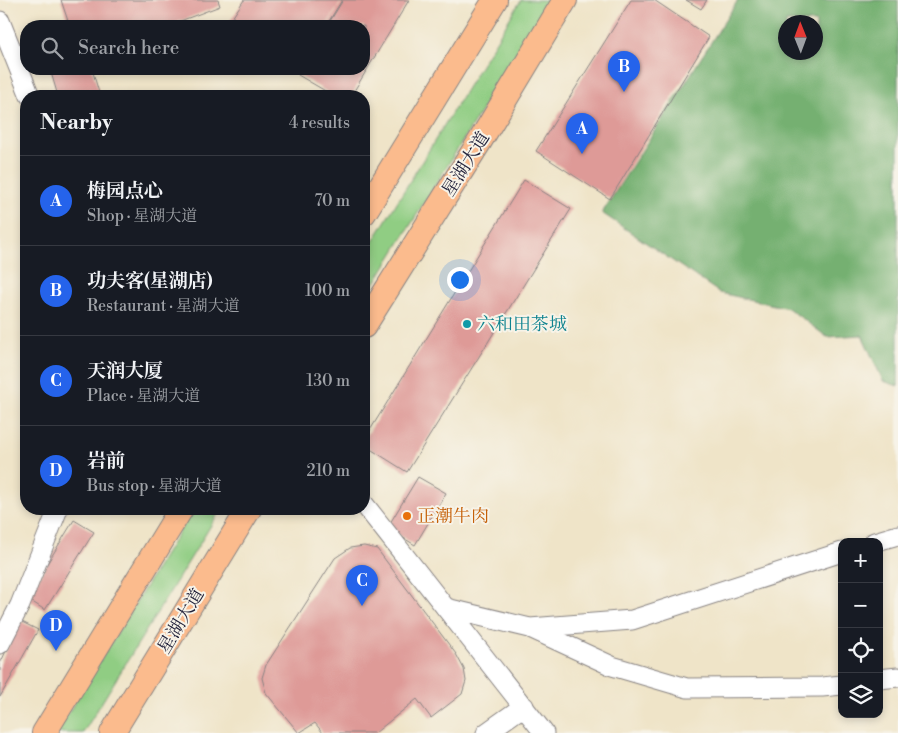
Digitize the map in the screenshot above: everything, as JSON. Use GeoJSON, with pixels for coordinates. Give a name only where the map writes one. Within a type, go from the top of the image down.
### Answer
{"type":"FeatureCollection","features":[{"type":"Feature","properties":{"kind":"main road"},"geometry":{"type":"LineString","coordinates":[[370,203],[495,0]]}},
{"type":"Feature","properties":{"kind":"main road","name":"星湖大道"},"geometry":{"type":"LineString","coordinates":[[370,316],[480,141],[565,0]]}},
{"type":"Feature","properties":{"kind":"main road"},"geometry":{"type":"LineString","coordinates":[[44,733],[176,515]]}},
{"type":"Feature","properties":{"kind":"main road","name":"星湖大道"},"geometry":{"type":"LineString","coordinates":[[112,733],[245,515]]}},
{"type":"Feature","properties":{"kind":"street"},"geometry":{"type":"LineString","coordinates":[[0,21],[20,71]]}},
{"type":"Feature","properties":{"kind":"street"},"geometry":{"type":"LineString","coordinates":[[22,75],[28,90]]}},
{"type":"Feature","properties":{"kind":"street"},"geometry":{"type":"LineString","coordinates":[[370,512],[544,733]]}},
{"type":"Feature","properties":{"kind":"street"},"geometry":{"type":"LineString","coordinates":[[0,644],[20,605],[56,515]]}},
{"type":"Feature","properties":{"kind":"street"},"geometry":{"type":"LineString","coordinates":[[883,539],[898,535]]}},
{"type":"Feature","properties":{"kind":"street"},"geometry":{"type":"LineString","coordinates":[[530,628],[632,620],[838,553]]}},
{"type":"Feature","properties":{"kind":"street"},"geometry":{"type":"LineString","coordinates":[[446,608],[530,628],[612,666],[687,688],[822,688],[838,686]]}},
{"type":"Feature","properties":{"kind":"street"},"geometry":{"type":"LineString","coordinates":[[883,679],[898,677]]}},
{"type":"Feature","properties":{"kind":"street"},"geometry":{"type":"LineString","coordinates":[[486,733],[524,706]]}},
{"type":"Feature","properties":{"kind":"green space"},"geometry":{"type":"Polygon","coordinates":[[[521,0],[550,0],[370,290],[370,246],[521,0]]]}},
{"type":"Feature","properties":{"kind":"green space"},"geometry":{"type":"Polygon","coordinates":[[[738,0],[898,0],[898,386],[883,381],[862,335],[827,337],[788,308],[720,293],[602,213],[738,0]]]}},
{"type":"Feature","properties":{"kind":"green space"},"geometry":{"type":"Polygon","coordinates":[[[189,515],[217,515],[83,733],[56,733],[189,515]]]}},
{"type":"Feature","properties":{"kind":"building"},"geometry":{"type":"Polygon","coordinates":[[[61,0],[218,0],[220,6],[183,20],[68,20],[61,0]]]}},
{"type":"Feature","properties":{"kind":"building"},"geometry":{"type":"Polygon","coordinates":[[[244,0],[342,0],[330,20],[231,20],[244,0]]]}},
{"type":"Feature","properties":{"kind":"building"},"geometry":{"type":"Polygon","coordinates":[[[343,0],[409,0],[370,65],[370,20],[331,20],[343,0]]]}},
{"type":"Feature","properties":{"kind":"building"},"geometry":{"type":"Polygon","coordinates":[[[631,0],[654,0],[709,37],[610,199],[536,151],[631,0]]]}},
{"type":"Feature","properties":{"kind":"building"},"geometry":{"type":"Polygon","coordinates":[[[686,0],[707,0],[701,9],[686,0]]]}},
{"type":"Feature","properties":{"kind":"building"},"geometry":{"type":"Polygon","coordinates":[[[52,75],[94,75],[98,90],[56,90],[52,75]]]}},
{"type":"Feature","properties":{"kind":"building"},"geometry":{"type":"Polygon","coordinates":[[[298,75],[364,75],[355,90],[324,90],[298,75]]]}},
{"type":"Feature","properties":{"kind":"building","name":"六和田茶城"},"geometry":{"type":"Polygon","coordinates":[[[524,180],[571,209],[407,472],[370,449],[370,430],[524,180]]]}},
{"type":"Feature","properties":{"kind":"building"},"geometry":{"type":"Polygon","coordinates":[[[418,477],[446,493],[415,545],[387,528],[418,477]]]}},
{"type":"Feature","properties":{"kind":"building"},"geometry":{"type":"Polygon","coordinates":[[[74,520],[94,532],[45,610],[26,598],[74,520]]]}},
{"type":"Feature","properties":{"kind":"building"},"geometry":{"type":"Polygon","coordinates":[[[364,546],[377,549],[456,654],[464,669],[466,681],[462,694],[431,718],[417,699],[375,733],[323,733],[315,723],[299,733],[266,693],[262,678],[266,665],[335,558],[350,548],[364,546]]]}},
{"type":"Feature","properties":{"kind":"building"},"geometry":{"type":"Polygon","coordinates":[[[20,621],[38,630],[0,697],[0,664],[20,621]]]}},
{"type":"Feature","properties":{"kind":"place","name":"功夫客(星湖店)"},"geometry":{"type":"Point","coordinates":[624,92]}},
{"type":"Feature","properties":{"kind":"place","name":"梅园点心"},"geometry":{"type":"Point","coordinates":[582,154]}},
{"type":"Feature","properties":{"kind":"place","name":"六和田茶城"},"geometry":{"type":"Point","coordinates":[467,324]}},
{"type":"Feature","properties":{"kind":"place","name":"正潮牛肉"},"geometry":{"type":"Point","coordinates":[407,516]}},
{"type":"Feature","properties":{"kind":"place","name":"天润大厦"},"geometry":{"type":"Point","coordinates":[362,606]}},
{"type":"Feature","properties":{"kind":"place","name":"岩前"},"geometry":{"type":"Point","coordinates":[56,651]}}]}
